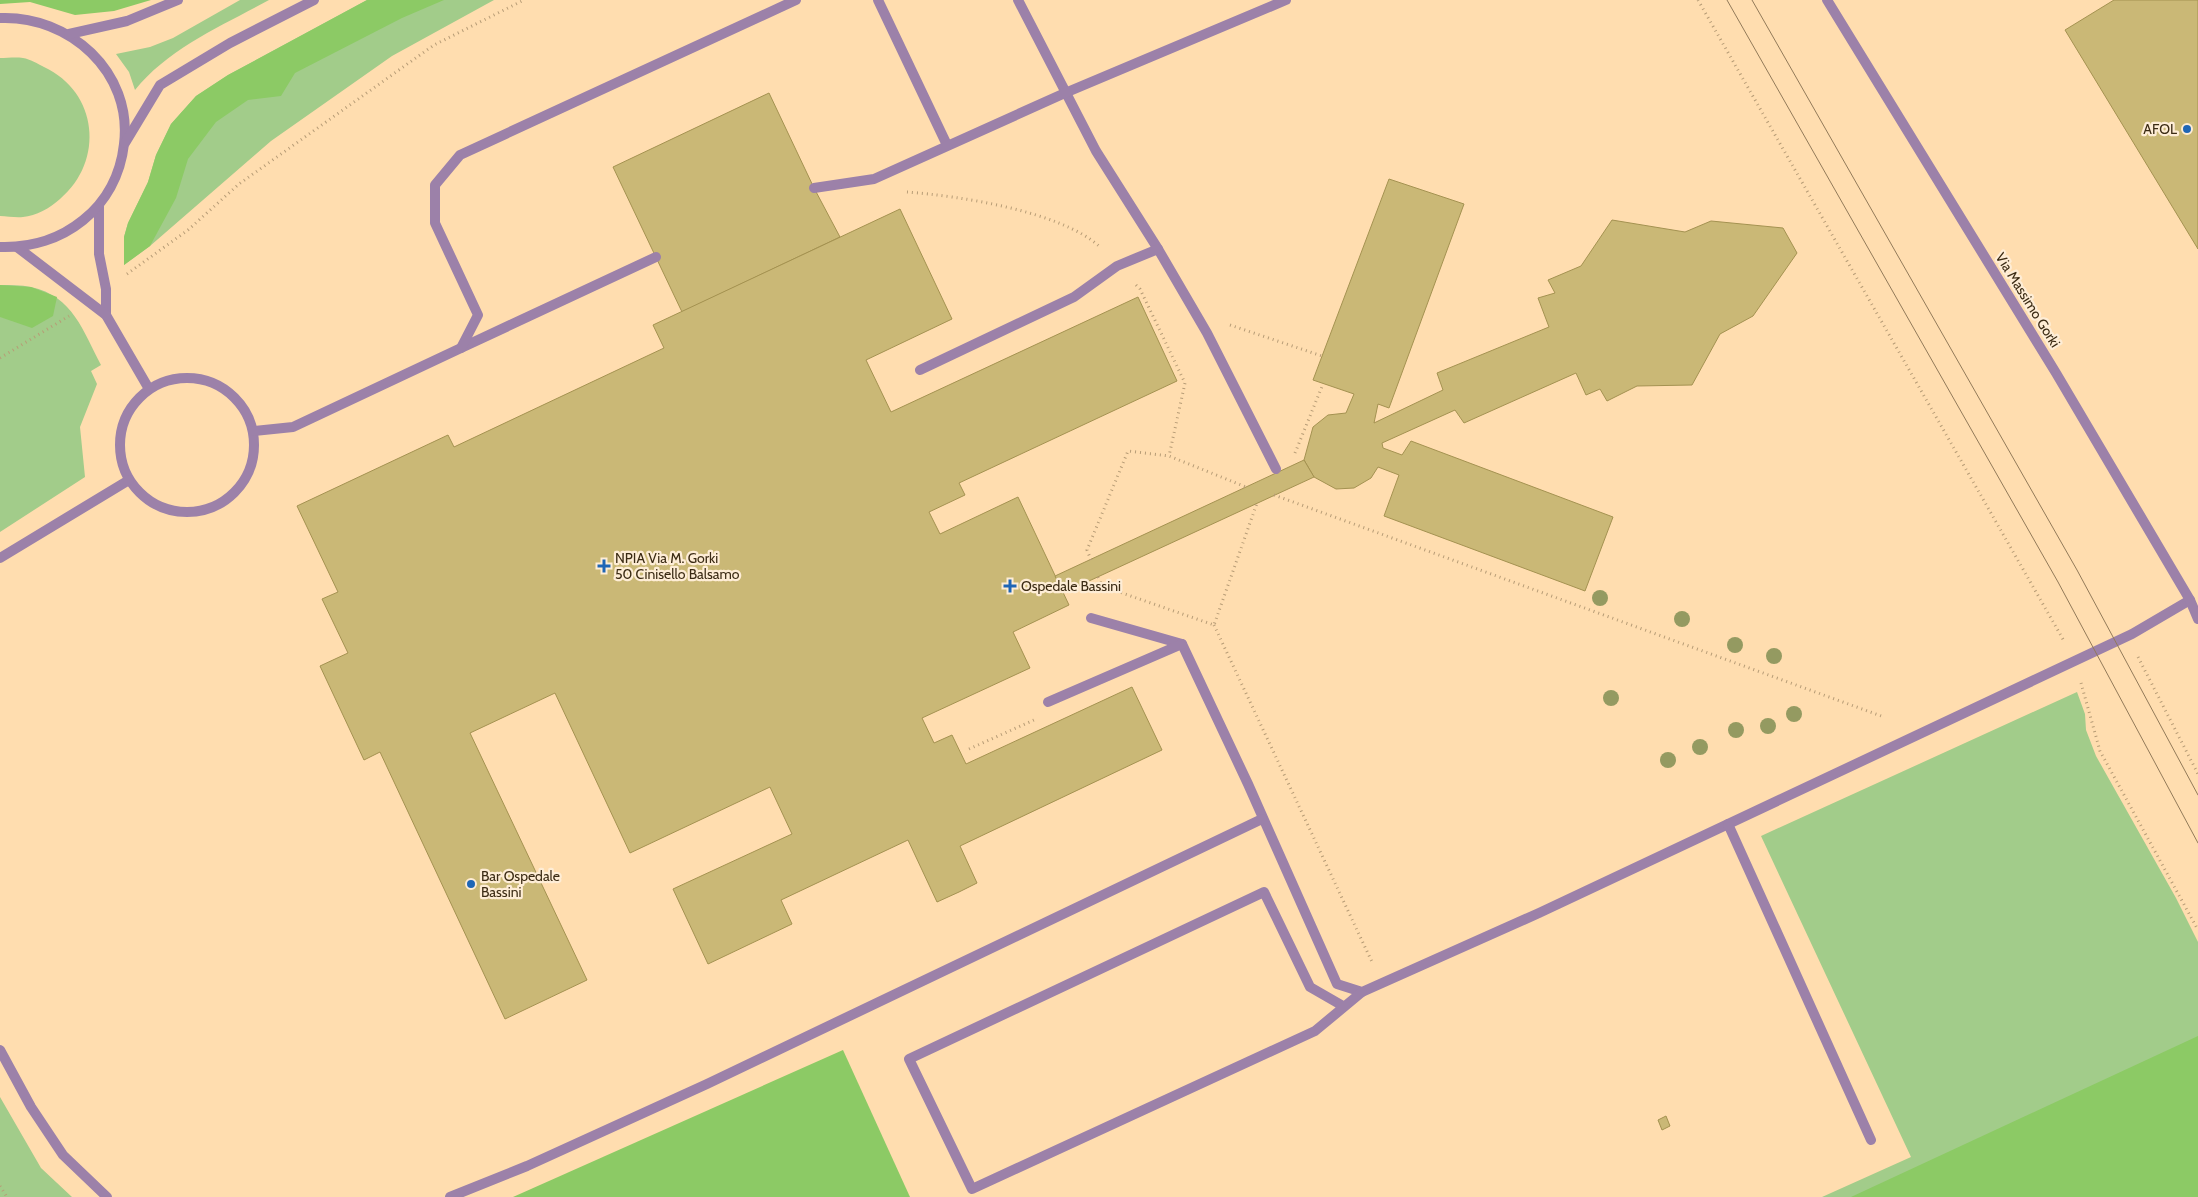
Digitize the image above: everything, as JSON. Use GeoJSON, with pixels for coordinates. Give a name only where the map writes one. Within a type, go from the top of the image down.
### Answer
{"type":"FeatureCollection","features":[{"type":"Feature","properties":{"kind":"street"},"geometry":{"type":"LineString","coordinates":[[69,34],[126,21],[178,0]]}},
{"type":"Feature","properties":{"kind":"street"},"geometry":{"type":"LineString","coordinates":[[0,247],[17,247],[48,241],[76,227],[99,206],[116,176],[125,143],[160,85],[230,43],[314,0]]}},
{"type":"Feature","properties":{"kind":"street"},"geometry":{"type":"LineString","coordinates":[[461,348],[478,315],[435,223],[435,185],[460,155],[796,0]]}},
{"type":"Feature","properties":{"kind":"street"},"geometry":{"type":"LineString","coordinates":[[878,0],[947,145]]}},
{"type":"Feature","properties":{"kind":"street"},"geometry":{"type":"LineString","coordinates":[[1018,0],[1096,151],[1158,248],[1200,321],[1276,469]]}},
{"type":"Feature","properties":{"kind":"street"},"geometry":{"type":"LineString","coordinates":[[814,188],[874,179],[1065,93],[1286,0]]}},
{"type":"Feature","properties":{"kind":"street","name":"Via Massimo Gorki"},"geometry":{"type":"LineString","coordinates":[[1827,0],[2056,373],[2190,600],[2198,618]]}},
{"type":"Feature","properties":{"kind":"street"},"geometry":{"type":"LineString","coordinates":[[0,18],[36,20],[69,34],[94,54],[113,80],[123,111],[125,143]]}},
{"type":"Feature","properties":{"kind":"street"},"geometry":{"type":"LineString","coordinates":[[99,206],[100,254],[106,289],[106,314]]}},
{"type":"Feature","properties":{"kind":"street"},"geometry":{"type":"LineString","coordinates":[[17,247],[106,314],[149,390]]}},
{"type":"Feature","properties":{"kind":"street"},"geometry":{"type":"LineString","coordinates":[[920,370],[1074,297],[1118,266],[1158,248]]}},
{"type":"Feature","properties":{"kind":"street"},"geometry":{"type":"LineString","coordinates":[[254,431],[293,427],[656,257]]}},
{"type":"Feature","properties":{"kind":"street"},"geometry":{"type":"LineString","coordinates":[[190,377],[212,382],[231,393],[245,410],[254,431],[254,451],[249,472],[238,489],[221,503],[208,508],[181,512],[160,507],[143,496],[129,480],[122,461],[119,441],[124,421],[134,403],[149,390],[168,380],[190,377]]}},
{"type":"Feature","properties":{"kind":"street"},"geometry":{"type":"LineString","coordinates":[[0,558],[129,480]]}},
{"type":"Feature","properties":{"kind":"street"},"geometry":{"type":"LineString","coordinates":[[1343,1006],[1310,987],[1264,892],[909,1059],[973,1193],[1315,1031],[1343,1006],[1362,992],[1381,982],[1539,913],[2128,636],[2190,600]]}},
{"type":"Feature","properties":{"kind":"street"},"geometry":{"type":"LineString","coordinates":[[1091,618],[1182,644],[1248,784],[1337,984],[1362,992]]}},
{"type":"Feature","properties":{"kind":"street"},"geometry":{"type":"LineString","coordinates":[[1048,702],[1182,644]]}},
{"type":"Feature","properties":{"kind":"street"},"geometry":{"type":"LineString","coordinates":[[450,1197],[527,1166],[707,1084],[1262,819]]}},
{"type":"Feature","properties":{"kind":"street"},"geometry":{"type":"LineString","coordinates":[[1728,824],[1871,1140]]}},
{"type":"Feature","properties":{"kind":"street"},"geometry":{"type":"LineString","coordinates":[[0,1050],[31,1107],[64,1155],[107,1197]]}},
{"type":"Feature","properties":{"kind":"path"},"geometry":{"type":"LineString","coordinates":[[106,289],[188,230],[239,184],[434,45],[524,0]]}},
{"type":"Feature","properties":{"kind":"path"},"geometry":{"type":"LineString","coordinates":[[1698,0],[2075,660],[2100,751],[2198,930]]}},
{"type":"Feature","properties":{"kind":"path"},"geometry":{"type":"LineString","coordinates":[[874,179],[884,191],[941,195],[1015,209],[1071,229],[1099,245],[1140,289],[1185,383],[1170,456]]}},
{"type":"Feature","properties":{"kind":"path"},"geometry":{"type":"LineString","coordinates":[[0,358],[74,313],[87,301]]}},
{"type":"Feature","properties":{"kind":"path"},"geometry":{"type":"LineString","coordinates":[[1200,321],[1218,321],[1322,356]]}},
{"type":"Feature","properties":{"kind":"path"},"geometry":{"type":"LineString","coordinates":[[1293,457],[1323,384]]}},
{"type":"Feature","properties":{"kind":"path"},"geometry":{"type":"LineString","coordinates":[[1091,560],[1087,550],[1128,451],[1170,456],[1246,487]]}},
{"type":"Feature","properties":{"kind":"path"},"geometry":{"type":"LineString","coordinates":[[1285,498],[1287,490]]}},
{"type":"Feature","properties":{"kind":"path"},"geometry":{"type":"LineString","coordinates":[[1274,495],[1884,717]]}},
{"type":"Feature","properties":{"kind":"path"},"geometry":{"type":"LineString","coordinates":[[1257,503],[1214,625],[1381,982]]}},
{"type":"Feature","properties":{"kind":"path"},"geometry":{"type":"LineString","coordinates":[[1098,577],[1102,586],[1214,625]]}},
{"type":"Feature","properties":{"kind":"path"},"geometry":{"type":"LineString","coordinates":[[2128,636],[2198,774]]}},
{"type":"Feature","properties":{"kind":"path"},"geometry":{"type":"LineString","coordinates":[[969,749],[1050,712],[1048,702]]}},
{"type":"Feature","properties":{"kind":"path"},"geometry":{"type":"LineString","coordinates":[[0,1186],[7,1197]]}},
{"type":"Feature","properties":{"kind":"green space"},"geometry":{"type":"Polygon","coordinates":[[[0,0],[151,0],[114,11],[75,15],[30,2],[0,4],[0,0]]]}},
{"type":"Feature","properties":{"kind":"green space"},"geometry":{"type":"Polygon","coordinates":[[[240,0],[269,0],[180,50],[149,75],[135,90],[129,72],[116,54],[150,47],[173,38],[240,0]]]}},
{"type":"Feature","properties":{"kind":"green space"},"geometry":{"type":"Polygon","coordinates":[[[367,0],[494,0],[392,56],[271,141],[150,246],[124,265],[124,237],[128,223],[148,182],[156,155],[171,124],[196,96],[228,75],[367,0]]]}},
{"type":"Feature","properties":{"kind":"green space"},"geometry":{"type":"Polygon","coordinates":[[[367,0],[444,0],[402,18],[295,73],[281,96],[248,100],[216,122],[188,159],[176,198],[150,246],[124,265],[124,237],[128,223],[148,182],[156,155],[171,124],[196,96],[228,75],[367,0]]]}},
{"type":"Feature","properties":{"kind":"green space"},"geometry":{"type":"Polygon","coordinates":[[[0,58],[28,59],[62,78],[76,93],[85,110],[89,128],[89,147],[84,166],[74,183],[52,205],[43,211],[28,216],[0,216],[0,58]]]}},
{"type":"Feature","properties":{"kind":"green space"},"geometry":{"type":"Polygon","coordinates":[[[0,285],[31,287],[57,298],[75,317],[101,365],[91,371],[97,384],[80,427],[85,477],[0,532],[0,285]]]}},
{"type":"Feature","properties":{"kind":"green space"},"geometry":{"type":"Polygon","coordinates":[[[0,285],[31,287],[57,297],[53,316],[32,328],[0,317],[0,285]]]}},
{"type":"Feature","properties":{"kind":"green space"},"geometry":{"type":"Polygon","coordinates":[[[2077,692],[2085,714],[2086,730],[2096,756],[2176,898],[2198,942],[2198,1197],[1822,1197],[1911,1157],[1761,836],[2077,692]]]}},
{"type":"Feature","properties":{"kind":"green space"},"geometry":{"type":"Polygon","coordinates":[[[2198,1036],[2198,1197],[1851,1197],[2198,1036]]]}},
{"type":"Feature","properties":{"kind":"green space"},"geometry":{"type":"Polygon","coordinates":[[[843,1050],[910,1197],[513,1197],[843,1050]]]}},
{"type":"Feature","properties":{"kind":"green space"},"geometry":{"type":"Polygon","coordinates":[[[0,1097],[41,1168],[72,1197],[0,1197],[0,1097]]]}},
{"type":"Feature","properties":{"kind":"building"},"geometry":{"type":"Polygon","coordinates":[[[2114,0],[2198,0],[2198,249],[2065,30],[2114,0]]]}},
{"type":"Feature","properties":{"kind":"building"},"geometry":{"type":"Polygon","coordinates":[[[769,93],[814,188],[840,237],[682,312],[613,167],[769,93]]]}},
{"type":"Feature","properties":{"kind":"building"},"geometry":{"type":"Polygon","coordinates":[[[1389,179],[1464,204],[1389,408],[1378,404],[1374,423],[1443,390],[1437,373],[1549,327],[1538,298],[1555,293],[1548,280],[1581,266],[1612,220],[1685,232],[1711,221],[1783,228],[1797,253],[1753,316],[1720,334],[1692,385],[1637,386],[1607,401],[1600,389],[1586,395],[1576,373],[1464,423],[1455,410],[1382,443],[1383,448],[1402,455],[1411,441],[1613,517],[1585,591],[1384,516],[1399,475],[1378,467],[1371,478],[1354,488],[1336,489],[1314,477],[1304,460],[1313,427],[1328,415],[1346,413],[1354,394],[1313,380],[1389,179]]]}},
{"type":"Feature","properties":{"kind":"building"},"geometry":{"type":"Polygon","coordinates":[[[900,209],[952,319],[866,360],[891,412],[1138,297],[1177,381],[959,483],[965,495],[929,512],[940,534],[1018,497],[1069,605],[1013,632],[1030,668],[922,718],[934,743],[952,735],[966,764],[1132,687],[1162,750],[960,846],[977,883],[959,892],[937,902],[908,840],[781,900],[792,924],[708,964],[673,889],[792,834],[770,787],[630,853],[555,693],[470,733],[587,980],[505,1019],[380,752],[364,760],[320,666],[348,653],[322,599],[338,592],[297,506],[448,435],[454,447],[664,348],[653,325],[900,209]]]}},
{"type":"Feature","properties":{"kind":"building"},"geometry":{"type":"Polygon","coordinates":[[[1304,460],[1314,477],[1063,593],[1055,576],[1304,460]]]}},
{"type":"Feature","properties":{"kind":"building"},"geometry":{"type":"Polygon","coordinates":[[[1666,1116],[1670,1126],[1662,1130],[1658,1120],[1666,1116]]]}},
{"type":"Feature","properties":{"kind":"tram line"},"geometry":{"type":"LineString","coordinates":[[1727,0],[2058,582],[2198,843]]}},
{"type":"Feature","properties":{"kind":"tram line"},"geometry":{"type":"LineString","coordinates":[[1752,0],[2077,570],[2198,795]]}},
{"type":"Feature","properties":{"kind":"place","name":"AFOL"},"geometry":{"type":"Point","coordinates":[2187,129]}},
{"type":"Feature","properties":{"kind":"place","name":"NPIA Via M. Gorki 50 Cinisello Balsamo"},"geometry":{"type":"Point","coordinates":[604,566]}},
{"type":"Feature","properties":{"kind":"place","name":"Ospedale Bassini"},"geometry":{"type":"Point","coordinates":[1010,586]}},
{"type":"Feature","properties":{"kind":"place","name":"Bar Ospedale Bassini"},"geometry":{"type":"Point","coordinates":[471,884]}}]}
